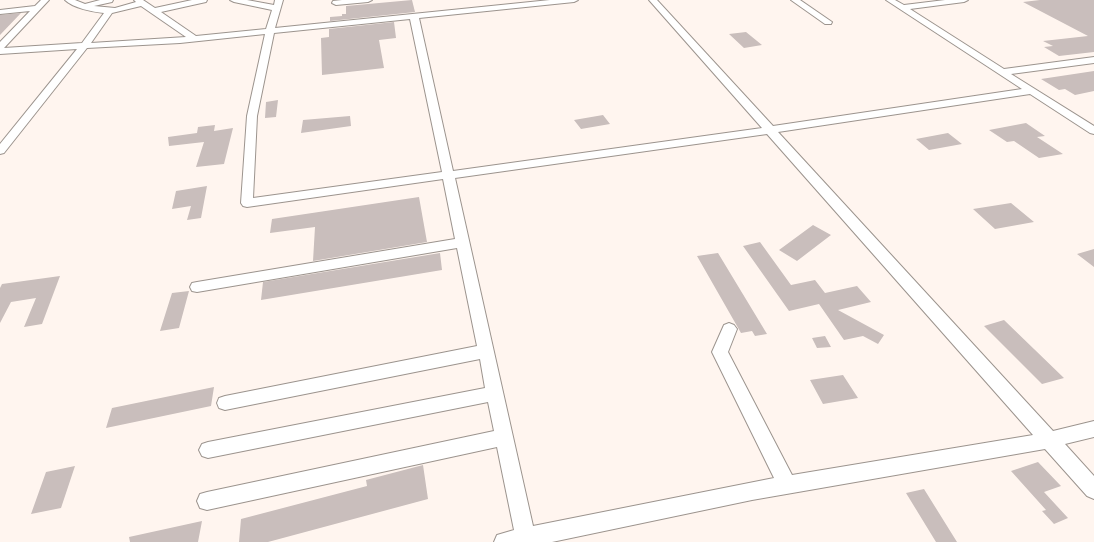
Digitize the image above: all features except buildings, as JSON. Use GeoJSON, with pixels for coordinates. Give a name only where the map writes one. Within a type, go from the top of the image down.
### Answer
{"type":"FeatureCollection","features":[{"type":"Feature","properties":{"kind":"street"},"geometry":{"type":"LineString","coordinates":[[0,47],[45,0]]}},
{"type":"Feature","properties":{"kind":"street"},"geometry":{"type":"LineString","coordinates":[[69,0],[75,4],[85,6],[92,10],[109,12],[140,2],[193,38]]}},
{"type":"Feature","properties":{"kind":"street"},"geometry":{"type":"LineString","coordinates":[[85,6],[109,0]]}},
{"type":"Feature","properties":{"kind":"street"},"geometry":{"type":"LineString","coordinates":[[154,11],[203,0]]}},
{"type":"Feature","properties":{"kind":"street"},"geometry":{"type":"LineString","coordinates":[[234,0],[278,4],[270,31],[252,116],[247,204],[770,130],[1032,91]]}},
{"type":"Feature","properties":{"kind":"street"},"geometry":{"type":"LineString","coordinates":[[336,3],[368,0]]}},
{"type":"Feature","properties":{"kind":"street"},"geometry":{"type":"LineString","coordinates":[[467,0],[469,11]]}},
{"type":"Feature","properties":{"kind":"street"},"geometry":{"type":"LineString","coordinates":[[0,52],[193,38],[469,11],[517,3],[574,0]]}},
{"type":"Feature","properties":{"kind":"street"},"geometry":{"type":"LineString","coordinates":[[653,0],[1094,490]]}},
{"type":"Feature","properties":{"kind":"street"},"geometry":{"type":"LineString","coordinates":[[795,0],[828,22]]}},
{"type":"Feature","properties":{"kind":"street"},"geometry":{"type":"LineString","coordinates":[[890,0],[1094,131]]}},
{"type":"Feature","properties":{"kind":"street"},"geometry":{"type":"LineString","coordinates":[[902,8],[964,0]]}},
{"type":"Feature","properties":{"kind":"street"},"geometry":{"type":"LineString","coordinates":[[0,12],[38,8]]}},
{"type":"Feature","properties":{"kind":"street"},"geometry":{"type":"LineString","coordinates":[[0,151],[84,46],[109,12]]}},
{"type":"Feature","properties":{"kind":"street"},"geometry":{"type":"LineString","coordinates":[[414,16],[526,538]]}},
{"type":"Feature","properties":{"kind":"street"},"geometry":{"type":"LineString","coordinates":[[1002,72],[1094,60]]}},
{"type":"Feature","properties":{"kind":"street"},"geometry":{"type":"LineString","coordinates":[[197,287],[462,243]]}},
{"type":"Feature","properties":{"kind":"street"},"geometry":{"type":"LineString","coordinates":[[729,329],[720,352],[787,485]]}},
{"type":"Feature","properties":{"kind":"street"},"geometry":{"type":"LineString","coordinates":[[225,403],[486,351]]}},
{"type":"Feature","properties":{"kind":"street"},"geometry":{"type":"LineString","coordinates":[[208,450],[494,393]]}},
{"type":"Feature","properties":{"kind":"street"},"geometry":{"type":"LineString","coordinates":[[504,542],[787,485],[1050,440],[1094,429]]}},
{"type":"Feature","properties":{"kind":"street"},"geometry":{"type":"LineString","coordinates":[[207,501],[504,437]]}}]}
